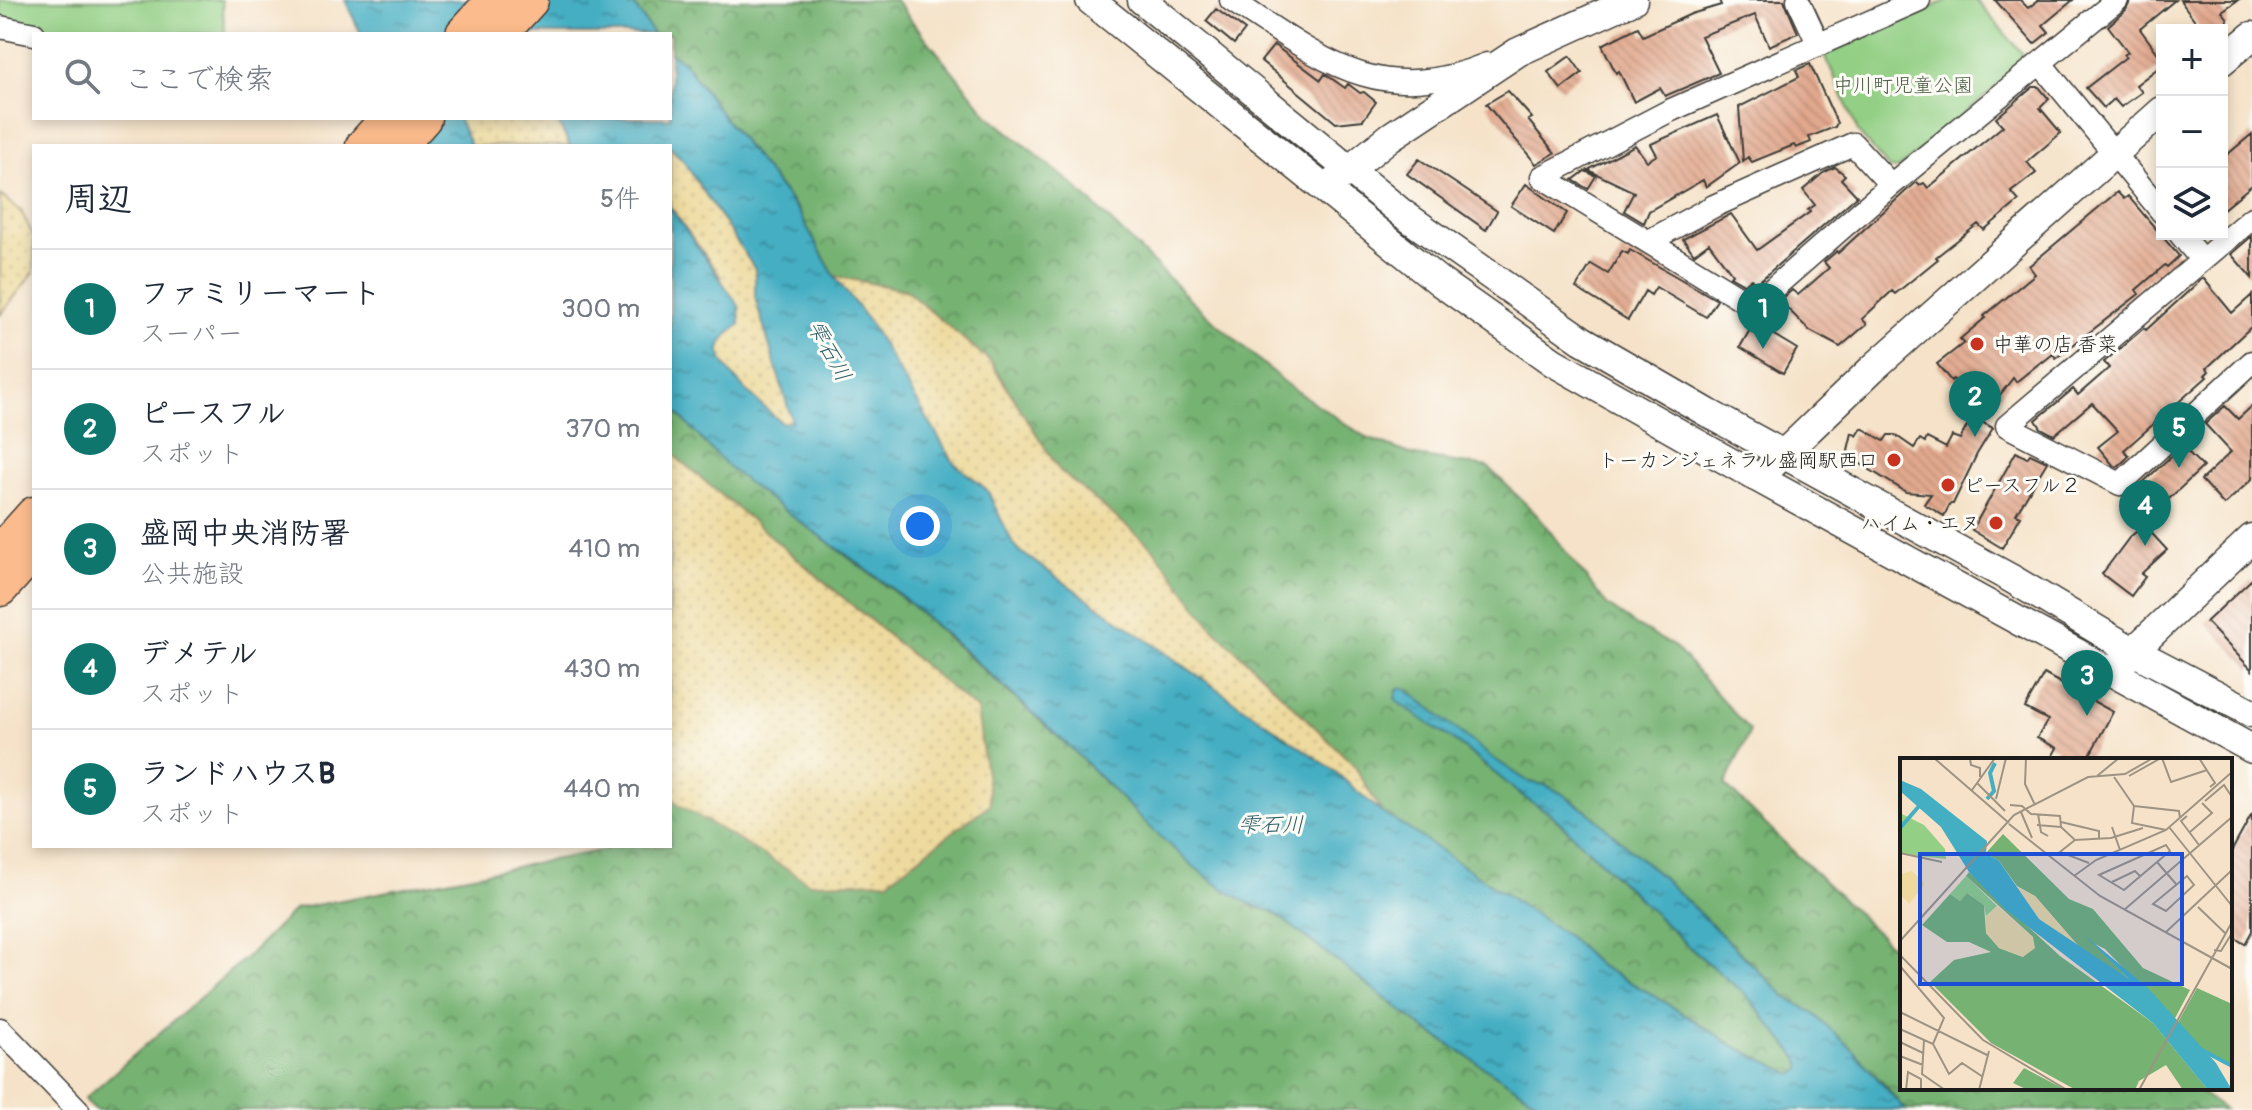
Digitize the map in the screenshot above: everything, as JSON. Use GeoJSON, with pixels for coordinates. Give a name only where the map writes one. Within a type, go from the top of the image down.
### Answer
{"type":"FeatureCollection","features":[{"type":"Feature","properties":{"kind":"main road"},"geometry":{"type":"LineString","coordinates":[[466,32],[495,0]]}},
{"type":"Feature","properties":{"kind":"main road"},"geometry":{"type":"LineString","coordinates":[[501,32],[530,0]]}},
{"type":"Feature","properties":{"kind":"main road"},"geometry":{"type":"LineString","coordinates":[[366,144],[387,120]]}},
{"type":"Feature","properties":{"kind":"main road"},"geometry":{"type":"LineString","coordinates":[[400,144],[421,120]]}},
{"type":"Feature","properties":{"kind":"main road"},"geometry":{"type":"LineString","coordinates":[[0,553],[32,517]]}},
{"type":"Feature","properties":{"kind":"main road"},"geometry":{"type":"LineString","coordinates":[[0,588],[32,552]]}},
{"type":"Feature","properties":{"kind":"street"},"geometry":{"type":"LineString","coordinates":[[1090,0],[1440,282],[1553,362],[2252,749]]}},
{"type":"Feature","properties":{"kind":"street"},"geometry":{"type":"LineString","coordinates":[[1142,0],[1403,214],[1582,340],[2012,579],[2133,651],[2252,713]]}},
{"type":"Feature","properties":{"kind":"street"},"geometry":{"type":"LineString","coordinates":[[1231,0],[1310,52],[1367,77],[1409,83],[1467,72],[1633,0]]}},
{"type":"Feature","properties":{"kind":"street"},"geometry":{"type":"LineString","coordinates":[[1798,0],[1818,43]]}},
{"type":"Feature","properties":{"kind":"street"},"geometry":{"type":"LineString","coordinates":[[1919,0],[1669,111],[1542,177],[1753,306],[1891,185],[2117,0]]}},
{"type":"Feature","properties":{"kind":"street"},"geometry":{"type":"LineString","coordinates":[[0,27],[32,34]]}},
{"type":"Feature","properties":{"kind":"street"},"geometry":{"type":"LineString","coordinates":[[2228,56],[2252,36]]}},
{"type":"Feature","properties":{"kind":"street"},"geometry":{"type":"LineString","coordinates":[[1324,191],[1390,137],[1518,52]]}},
{"type":"Feature","properties":{"kind":"street"},"geometry":{"type":"LineString","coordinates":[[2041,64],[2156,205]]}},
{"type":"Feature","properties":{"kind":"street"},"geometry":{"type":"LineString","coordinates":[[1758,478],[1872,369],[2156,116]]}},
{"type":"Feature","properties":{"kind":"street"},"geometry":{"type":"LineString","coordinates":[[1649,241],[1714,206],[1853,144],[1891,185]]}},
{"type":"Feature","properties":{"kind":"street"},"geometry":{"type":"LineString","coordinates":[[2252,218],[2007,426],[2120,484],[2252,362]]}},
{"type":"Feature","properties":{"kind":"street"},"geometry":{"type":"LineString","coordinates":[[2185,240],[2201,259]]}},
{"type":"Feature","properties":{"kind":"street"},"geometry":{"type":"LineString","coordinates":[[2112,672],[2252,538]]}},
{"type":"Feature","properties":{"kind":"street"},"geometry":{"type":"LineString","coordinates":[[0,1029],[78,1110]]}},
{"type":"Feature","properties":{"kind":"green space"},"geometry":{"type":"Polygon","coordinates":[[[0,0],[222,0],[225,32],[32,34],[0,29],[0,0]]]}},
{"type":"Feature","properties":{"kind":"green space"},"geometry":{"type":"Polygon","coordinates":[[[631,0],[895,0],[989,116],[1077,188],[1197,306],[1285,383],[1367,438],[1416,456],[1488,467],[1538,516],[1607,605],[1675,647],[1750,731],[1725,785],[1900,955],[1900,1090],[2197,1090],[2225,1110],[1905,1110],[1883,1083],[1813,1013],[1787,998],[1666,881],[1593,816],[1561,793],[1546,785],[1529,782],[1399,703],[1460,745],[1528,800],[1550,813],[1688,946],[1747,996],[1801,1062],[1801,1070],[1793,1075],[1736,1047],[1650,993],[1598,965],[1570,938],[1382,813],[1354,765],[1213,628],[1153,548],[1060,471],[990,361],[905,290],[834,276],[798,210],[725,119],[684,61],[672,54],[672,32],[652,32],[631,0]]]}},
{"type":"Feature","properties":{"kind":"green space","name":"中川町児童公園"},"geometry":{"type":"Polygon","coordinates":[[[1948,0],[1976,0],[2028,60],[1898,169],[1889,168],[1858,132],[1825,55],[1948,0]]]}},
{"type":"Feature","properties":{"kind":"green space"},"geometry":{"type":"Polygon","coordinates":[[[672,407],[736,473],[910,604],[1075,752],[1151,827],[1253,907],[1272,911],[1425,1029],[1551,1110],[96,1110],[84,1099],[252,952],[295,909],[615,848],[672,848],[672,797],[678,804],[977,710],[672,454],[672,407]]]}},
{"type":"Feature","properties":{"kind":"sand"},"geometry":{"type":"Polygon","coordinates":[[[459,120],[557,120],[569,144],[470,144],[459,120]]]}},
{"type":"Feature","properties":{"kind":"sand"},"geometry":{"type":"Polygon","coordinates":[[[672,150],[682,159],[755,269],[755,297],[793,421],[782,423],[766,409],[735,378],[721,358],[723,341],[739,324],[719,274],[672,210],[672,150]]]}},
{"type":"Feature","properties":{"kind":"sand"},"geometry":{"type":"Polygon","coordinates":[[[0,195],[21,211],[32,233],[32,275],[0,315],[0,195]]]}},
{"type":"Feature","properties":{"kind":"sand"},"geometry":{"type":"Polygon","coordinates":[[[834,276],[905,290],[990,361],[1060,471],[1153,548],[1213,628],[1354,765],[1382,813],[1332,769],[1022,553],[1012,542],[987,490],[954,463],[869,322],[834,276]]]}},
{"type":"Feature","properties":{"kind":"sand"},"geometry":{"type":"Polygon","coordinates":[[[672,454],[977,710],[990,804],[888,881],[810,883],[678,804],[672,797],[672,454]]]}},
{"type":"Feature","properties":{"kind":"water"},"geometry":{"type":"Polygon","coordinates":[[[345,0],[631,0],[652,32],[360,32],[345,0]]]}},
{"type":"Feature","properties":{"kind":"water","name":"雫石川"},"geometry":{"type":"Polygon","coordinates":[[[672,54],[683,61],[798,211],[834,276],[869,322],[954,463],[987,490],[1012,542],[1022,553],[1332,769],[1382,813],[1570,938],[1598,965],[1650,993],[1736,1047],[1793,1074],[1801,1070],[1801,1062],[1747,996],[1688,946],[1550,813],[1528,800],[1460,745],[1399,703],[1395,698],[1398,688],[1405,688],[1490,756],[1529,782],[1546,785],[1561,793],[1593,816],[1666,881],[1787,998],[1813,1013],[1853,1050],[1905,1110],[1551,1110],[1425,1029],[1272,911],[1247,902],[1222,887],[1168,844],[1056,734],[913,606],[738,475],[672,407],[672,210],[739,306],[740,324],[721,345],[721,358],[745,389],[782,423],[792,421],[755,297],[755,269],[672,144],[569,144],[557,120],[672,120],[672,54]]]}},
{"type":"Feature","properties":{"kind":"water"},"geometry":{"type":"Polygon","coordinates":[[[409,120],[459,120],[470,144],[422,144],[409,120]]]}},
{"type":"Feature","properties":{"kind":"building"},"geometry":{"type":"Polygon","coordinates":[[[1719,0],[1784,0],[1798,33],[1769,46],[1755,15],[1701,36],[1719,73],[1665,96],[1660,88],[1634,102],[1602,45],[1638,27],[1643,36],[1691,14],[1721,5],[1719,0]]]}},
{"type":"Feature","properties":{"kind":"building"},"geometry":{"type":"Polygon","coordinates":[[[1995,0],[2020,0],[2028,8],[2039,0],[2073,0],[2043,25],[2049,32],[2034,44],[1995,0]]]}},
{"type":"Feature","properties":{"kind":"building"},"geometry":{"type":"Polygon","coordinates":[[[2131,0],[2175,0],[2140,29],[2156,51],[2156,70],[2136,85],[2142,92],[2121,107],[2114,99],[2104,108],[2086,88],[2126,57],[2124,55],[2128,52],[2108,26],[2126,10],[2131,0]]]}},
{"type":"Feature","properties":{"kind":"building"},"geometry":{"type":"Polygon","coordinates":[[[2180,0],[2238,0],[2222,11],[2228,19],[2227,24],[2198,24],[2180,0]]]}},
{"type":"Feature","properties":{"kind":"building"},"geometry":{"type":"Polygon","coordinates":[[[1216,9],[1245,30],[1234,44],[1206,21],[1216,9]]]}},
{"type":"Feature","properties":{"kind":"building"},"geometry":{"type":"Polygon","coordinates":[[[1274,45],[1321,80],[1325,74],[1345,88],[1348,84],[1360,93],[1364,92],[1376,102],[1363,120],[1336,123],[1261,61],[1274,45]]]}},
{"type":"Feature","properties":{"kind":"building"},"geometry":{"type":"Polygon","coordinates":[[[1570,56],[1582,73],[1561,89],[1548,72],[1570,56]]]}},
{"type":"Feature","properties":{"kind":"building"},"geometry":{"type":"Polygon","coordinates":[[[1810,64],[1837,123],[1835,127],[1809,137],[1811,142],[1796,148],[1794,145],[1752,162],[1748,157],[1743,161],[1739,107],[1799,77],[1796,70],[1810,64]]]}},
{"type":"Feature","properties":{"kind":"building"},"geometry":{"type":"Polygon","coordinates":[[[2033,87],[2039,87],[2049,99],[2040,108],[2061,133],[2027,162],[2036,173],[2011,192],[2019,201],[1984,230],[1978,224],[1895,294],[1892,291],[1862,319],[1867,324],[1840,347],[1810,331],[1786,307],[1781,300],[1792,290],[1798,295],[1829,268],[1824,262],[1905,192],[1917,182],[1920,185],[1924,183],[1928,188],[2003,126],[1996,118],[2033,87]]]}},
{"type":"Feature","properties":{"kind":"building"},"geometry":{"type":"Polygon","coordinates":[[[1508,91],[1532,118],[1528,120],[1555,153],[1536,164],[1486,104],[1508,91]]]}},
{"type":"Feature","properties":{"kind":"building"},"geometry":{"type":"Polygon","coordinates":[[[1717,115],[1740,163],[1706,187],[1703,180],[1649,211],[1644,223],[1624,211],[1634,192],[1588,170],[1635,145],[1647,161],[1657,155],[1651,144],[1717,115]]]}},
{"type":"Feature","properties":{"kind":"building"},"geometry":{"type":"Polygon","coordinates":[[[2252,134],[2252,185],[2228,205],[2228,168],[2228,154],[2252,134]]]}},
{"type":"Feature","properties":{"kind":"building"},"geometry":{"type":"Polygon","coordinates":[[[1419,159],[1497,211],[1486,230],[1407,174],[1419,159]]]}},
{"type":"Feature","properties":{"kind":"building"},"geometry":{"type":"Polygon","coordinates":[[[1835,167],[1845,175],[1841,179],[1857,196],[1756,284],[1751,279],[1744,284],[1730,276],[1732,274],[1709,243],[1694,254],[1683,239],[1731,214],[1757,250],[1810,212],[1808,210],[1815,205],[1803,190],[1835,167]]]}},
{"type":"Feature","properties":{"kind":"building"},"geometry":{"type":"Polygon","coordinates":[[[1585,171],[1596,176],[1588,189],[1573,180],[1585,171]]]}},
{"type":"Feature","properties":{"kind":"building"},"geometry":{"type":"Polygon","coordinates":[[[1526,184],[1567,213],[1554,234],[1511,206],[1526,184]]]}},
{"type":"Feature","properties":{"kind":"building"},"geometry":{"type":"Polygon","coordinates":[[[2117,192],[2124,199],[2128,196],[2156,229],[2156,240],[2165,240],[2179,256],[2136,290],[2139,294],[2056,358],[2053,354],[2016,382],[2013,378],[1990,408],[1953,379],[1951,381],[1937,364],[1964,343],[1960,339],[1984,316],[2035,274],[2029,266],[2117,192]]]}},
{"type":"Feature","properties":{"kind":"building"},"geometry":{"type":"Polygon","coordinates":[[[2252,236],[2252,278],[2231,254],[2252,236]]]}},
{"type":"Feature","properties":{"kind":"building"},"geometry":{"type":"Polygon","coordinates":[[[1630,250],[1717,300],[1706,317],[1656,287],[1651,295],[1645,291],[1628,320],[1576,288],[1591,264],[1608,274],[1622,251],[1628,254],[1630,250]]]}},
{"type":"Feature","properties":{"kind":"building"},"geometry":{"type":"Polygon","coordinates":[[[2203,278],[2232,313],[2252,295],[2252,326],[2207,368],[2207,377],[2124,450],[2129,456],[2124,461],[2117,467],[2113,465],[2098,447],[2118,431],[2092,403],[2054,435],[2041,428],[2036,420],[2073,389],[2078,395],[2109,368],[2104,362],[2144,328],[2146,330],[2203,278]]]}},
{"type":"Feature","properties":{"kind":"building"},"geometry":{"type":"Polygon","coordinates":[[[1754,323],[1797,349],[1783,373],[1740,347],[1754,323]]]}},
{"type":"Feature","properties":{"kind":"building"},"geometry":{"type":"Polygon","coordinates":[[[2225,406],[2238,419],[2252,406],[2252,479],[2224,505],[2201,480],[2231,452],[2205,424],[2225,406]]]}},
{"type":"Feature","properties":{"kind":"building"},"geometry":{"type":"Polygon","coordinates":[[[1972,417],[1993,428],[1944,516],[1924,504],[1931,494],[1906,492],[1851,458],[1848,450],[1852,433],[1857,436],[1862,428],[1884,441],[1888,435],[1895,435],[1914,448],[1920,439],[1925,442],[1927,438],[1946,448],[1952,436],[1960,439],[1972,417]]]}},
{"type":"Feature","properties":{"kind":"building"},"geometry":{"type":"Polygon","coordinates":[[[2182,446],[2203,467],[2156,511],[2136,489],[2182,446]]]}},
{"type":"Feature","properties":{"kind":"building"},"geometry":{"type":"Polygon","coordinates":[[[2016,452],[2047,462],[2016,514],[2021,516],[2002,548],[1972,530],[2016,452]]]}},
{"type":"Feature","properties":{"kind":"building"},"geometry":{"type":"Polygon","coordinates":[[[2144,525],[2167,550],[2141,574],[2145,577],[2131,596],[2102,574],[2129,538],[2144,525]]]}},
{"type":"Feature","properties":{"kind":"building"},"geometry":{"type":"Polygon","coordinates":[[[2252,579],[2252,670],[2206,622],[2252,579]]]}},
{"type":"Feature","properties":{"kind":"building"},"geometry":{"type":"Polygon","coordinates":[[[2044,674],[2113,712],[2088,758],[2051,758],[2057,748],[2037,738],[2048,720],[2025,708],[2044,674]]]}},
{"type":"Feature","properties":{"kind":"building"},"geometry":{"type":"Polygon","coordinates":[[[2252,814],[2252,931],[2245,944],[2232,936],[2232,850],[2252,814]]]}},
{"type":"Feature","properties":{"kind":"place","name":"中華の店 香菜"},"geometry":{"type":"Point","coordinates":[1977,344]}},
{"type":"Feature","properties":{"kind":"place","name":"ファミリーマート"},"geometry":{"type":"Point","coordinates":[1763,349]}},
{"type":"Feature","properties":{"kind":"place","name":"ピースフル"},"geometry":{"type":"Point","coordinates":[1975,437]}},
{"type":"Feature","properties":{"kind":"place","name":"トーカンジェネラル盛岡駅西口"},"geometry":{"type":"Point","coordinates":[1894,460]}},
{"type":"Feature","properties":{"kind":"place","name":"ランドハウスB"},"geometry":{"type":"Point","coordinates":[2179,468]}},
{"type":"Feature","properties":{"kind":"place","name":"ピースフル２"},"geometry":{"type":"Point","coordinates":[1948,485]}},
{"type":"Feature","properties":{"kind":"place","name":"ハイム・エヌ"},"geometry":{"type":"Point","coordinates":[1996,523]}},
{"type":"Feature","properties":{"kind":"place","name":"デメテル"},"geometry":{"type":"Point","coordinates":[2145,546]}},
{"type":"Feature","properties":{"kind":"place","name":"盛岡中央消防署"},"geometry":{"type":"Point","coordinates":[2087,716]}}]}
